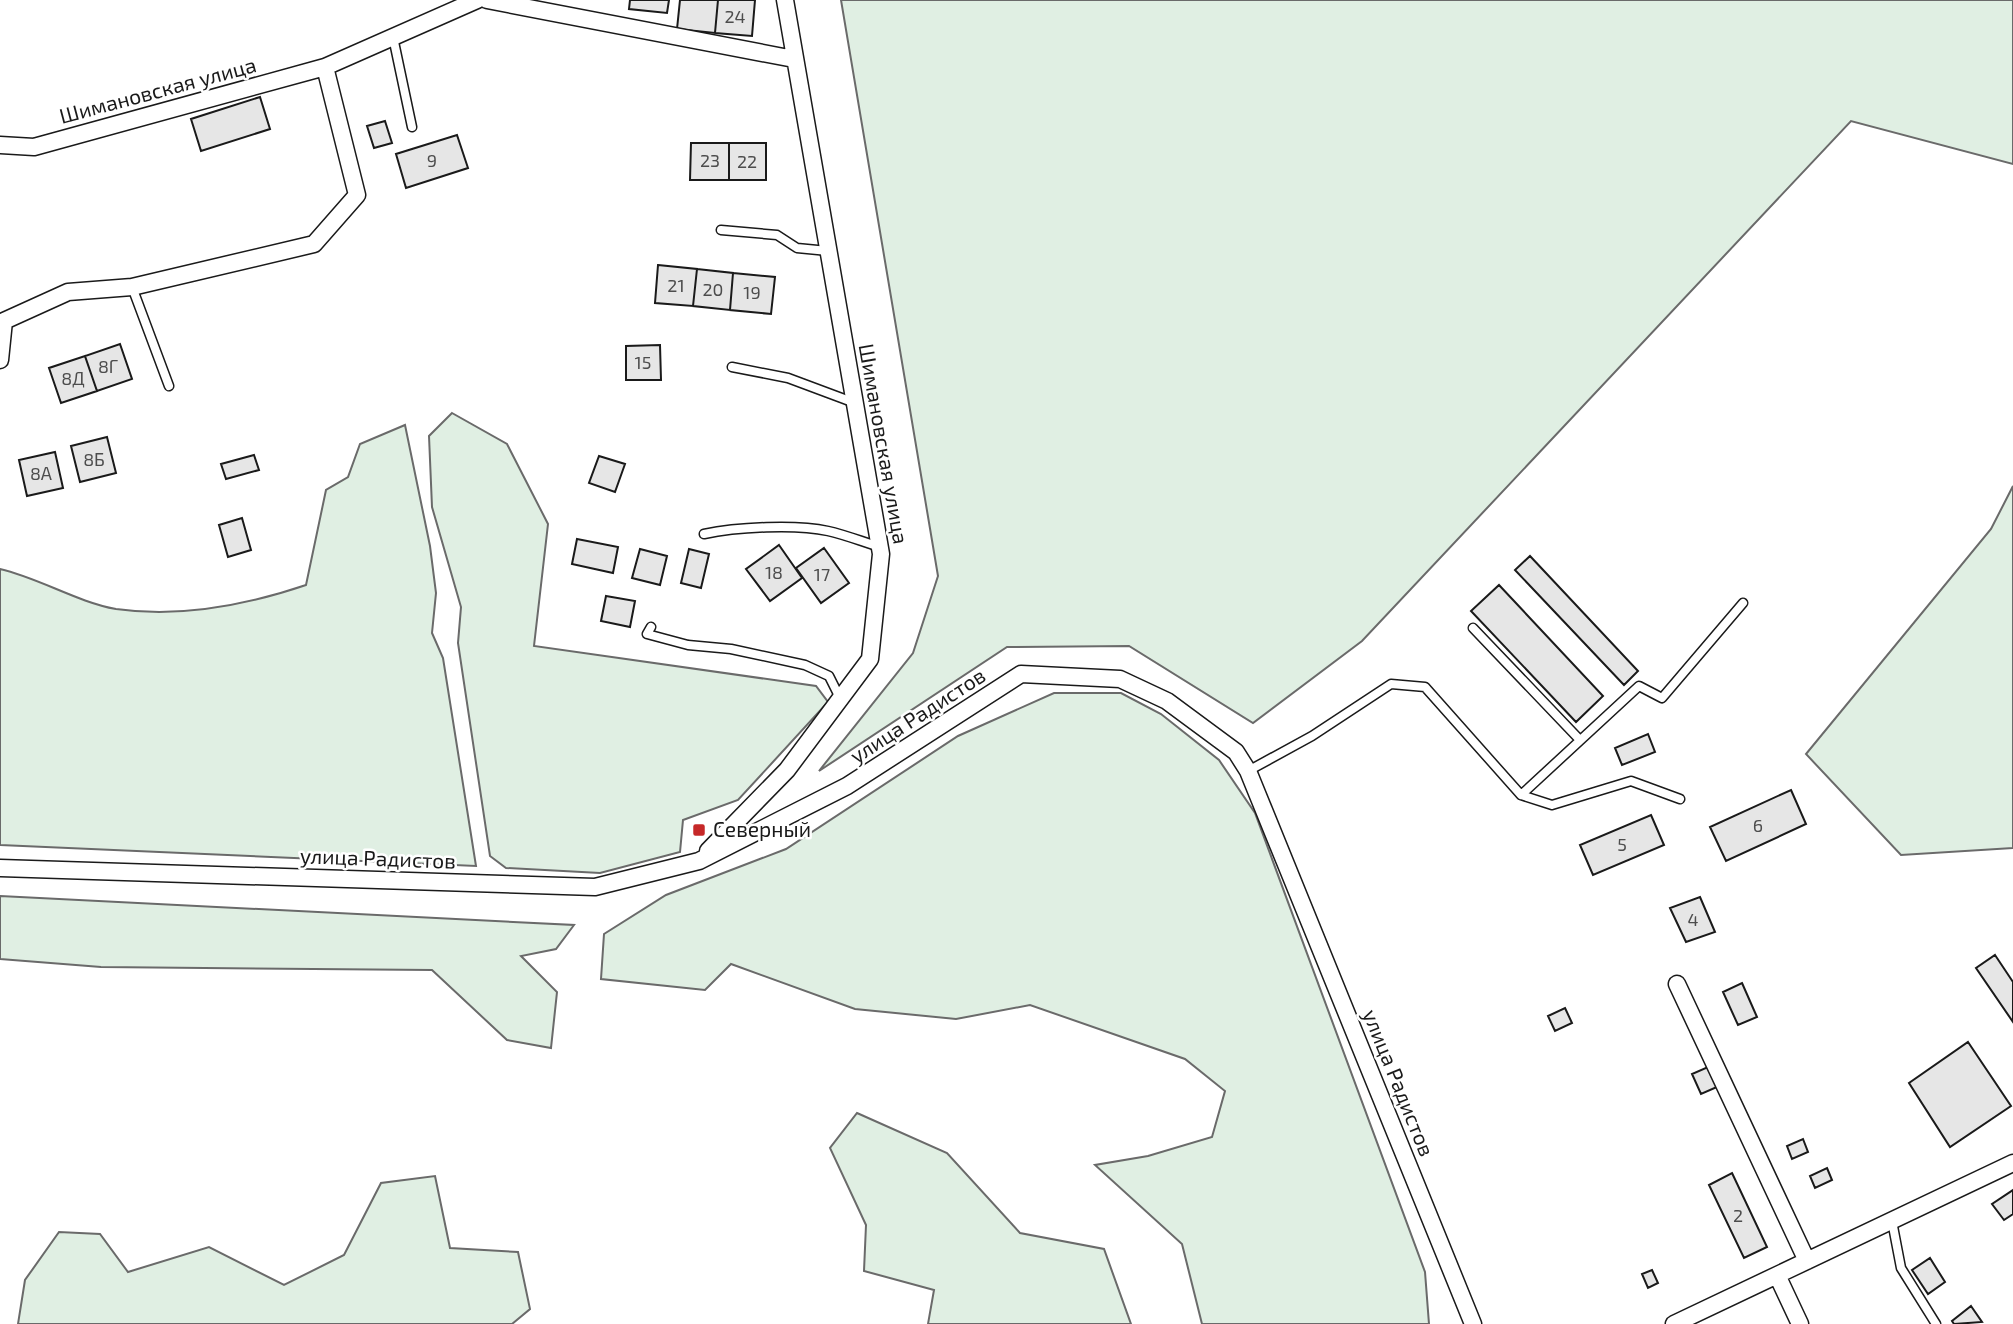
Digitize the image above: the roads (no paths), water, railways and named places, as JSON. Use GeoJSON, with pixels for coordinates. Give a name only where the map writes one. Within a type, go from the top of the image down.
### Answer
{"type":"FeatureCollection","features":[{"type":"Feature","properties":{"kind":"street","name":"Шимановская улица"},"geometry":{"type":"LineString","coordinates":[[0,145],[34,147],[325,67],[477,0]]}},
{"type":"Feature","properties":{"kind":"street"},"geometry":{"type":"LineString","coordinates":[[488,0],[794,59]]}},
{"type":"Feature","properties":{"kind":"street","name":"Шимановская улица"},"geometry":{"type":"LineString","coordinates":[[699,861],[787,770],[870,659],[880,547],[785,0]]}},
{"type":"Feature","properties":{"kind":"street"},"geometry":{"type":"LineString","coordinates":[[0,360],[4,321],[68,292],[132,287],[314,244],[357,195],[325,67]]}},
{"type":"Feature","properties":{"kind":"street","name":"улица Радистов"},"geometry":{"type":"LineString","coordinates":[[0,868],[595,887],[699,861],[847,786],[1021,674],[1120,679],[1167,701],[1236,752],[1248,771],[1473,1324]]}},
{"type":"Feature","properties":{"kind":"street"},"geometry":{"type":"LineString","coordinates":[[1677,984],[1807,1261]]}},
{"type":"Feature","properties":{"kind":"street"},"geometry":{"type":"LineString","coordinates":[[1674,1324],[2013,1163]]}},
{"type":"Feature","properties":{"kind":"street"},"geometry":{"type":"LineString","coordinates":[[1777,1275],[1800,1324]]}},
{"type":"Feature","properties":{"kind":"lane"},"geometry":{"type":"LineString","coordinates":[[393,37],[412,127]]}},
{"type":"Feature","properties":{"kind":"lane"},"geometry":{"type":"LineString","coordinates":[[721,230],[777,235],[797,248],[828,251]]}},
{"type":"Feature","properties":{"kind":"lane"},"geometry":{"type":"LineString","coordinates":[[132,287],[169,387]]}},
{"type":"Feature","properties":{"kind":"lane"},"geometry":{"type":"LineString","coordinates":[[732,367],[788,378],[855,403]]}},
{"type":"Feature","properties":{"kind":"lane"},"geometry":{"type":"LineString","coordinates":[[704,534],[808,529],[829,531],[880,547]]}},
{"type":"Feature","properties":{"kind":"lane"},"geometry":{"type":"LineString","coordinates":[[1521,795],[1639,686],[1662,698],[1743,603]]}},
{"type":"Feature","properties":{"kind":"lane"},"geometry":{"type":"LineString","coordinates":[[651,627],[647,634],[688,645],[731,649],[805,665],[829,676],[841,701]]}},
{"type":"Feature","properties":{"kind":"lane"},"geometry":{"type":"LineString","coordinates":[[1473,628],[1579,739]]}},
{"type":"Feature","properties":{"kind":"lane"},"geometry":{"type":"LineString","coordinates":[[1248,771],[1312,736],[1391,684],[1425,687],[1521,795],[1552,805],[1631,781],[1680,799]]}},
{"type":"Feature","properties":{"kind":"lane"},"geometry":{"type":"LineString","coordinates":[[1892,1221],[1901,1268],[1936,1324]]}},
{"type":"Feature","properties":{"kind":"place","name":"Северный"},"geometry":{"type":"Point","coordinates":[699,830]}}]}
